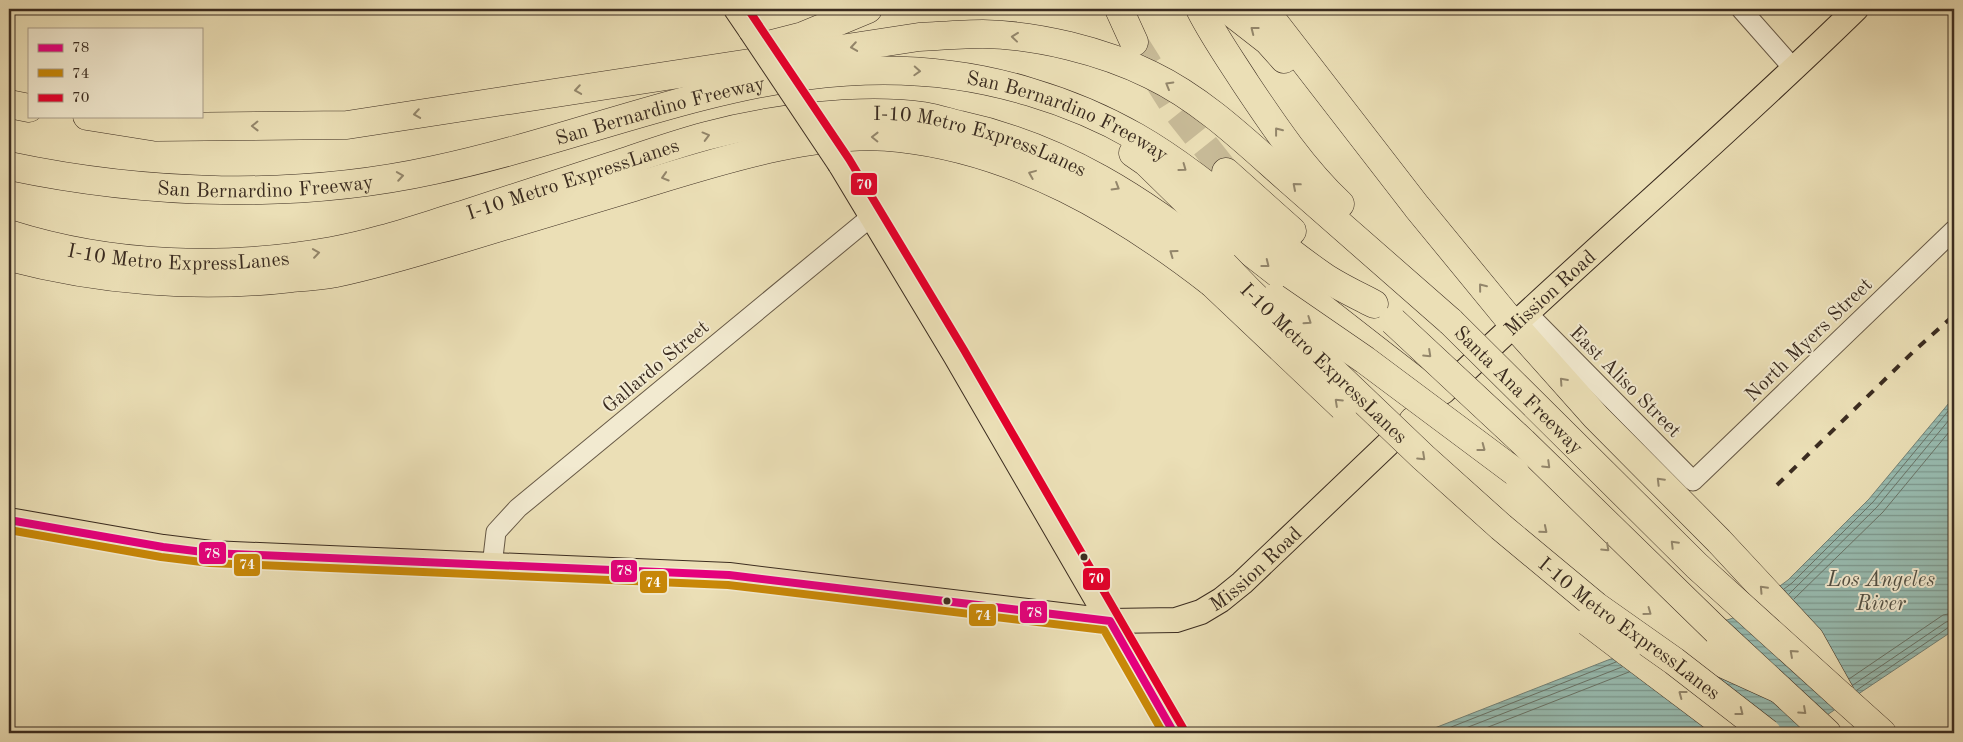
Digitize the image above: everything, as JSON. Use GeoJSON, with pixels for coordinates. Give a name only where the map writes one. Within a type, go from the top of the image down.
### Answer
{"type":"FeatureCollection","features":[{"type":"Feature","properties":{"kind":"highway"},"geometry":{"type":"LineString","coordinates":[[626,82],[803,36],[868,9]]}},
{"type":"Feature","properties":{"kind":"highway"},"geometry":{"type":"LineString","coordinates":[[1119,9],[1134,42]]}},
{"type":"Feature","properties":{"kind":"highway"},"geometry":{"type":"LineString","coordinates":[[1227,9],[1268,41],[1520,319],[1596,417],[1719,541],[1810,639],[1843,698]]}},
{"type":"Feature","properties":{"kind":"highway"},"geometry":{"type":"LineString","coordinates":[[1264,9],[1417,207]]}},
{"type":"Feature","properties":{"kind":"highway","name":"Santa Ana Freeway"},"geometry":{"type":"LineString","coordinates":[[1206,20],[1270,120],[1325,190],[1435,298],[1451,322],[1697,566],[1882,733]]}},
{"type":"Feature","properties":{"kind":"highway"},"geometry":{"type":"LineString","coordinates":[[626,82],[919,38],[983,34],[1035,39],[1078,48],[1152,75],[1189,97],[1234,132],[1451,322]]}},
{"type":"Feature","properties":{"kind":"highway","name":"San Bernardino Freeway"},"geometry":{"type":"LineString","coordinates":[[9,166],[87,180],[136,186],[185,189],[282,189],[332,186],[430,171],[527,148],[684,100],[732,88],[828,72],[873,70],[956,74],[1031,92],[1105,120],[1138,138],[1200,180],[1325,277],[1383,313]]}},
{"type":"Feature","properties":{"kind":"highway","name":"San Bernardino Freeway"},"geometry":{"type":"LineString","coordinates":[[100,118],[156,127],[347,124],[626,82]]}},
{"type":"Feature","properties":{"kind":"highway"},"geometry":{"type":"LineString","coordinates":[[1031,92],[1109,135],[1146,162],[1189,204],[1437,398]]}},
{"type":"Feature","properties":{"kind":"highway"},"geometry":{"type":"LineString","coordinates":[[9,104],[28,108]]}},
{"type":"Feature","properties":{"kind":"highway","name":"I-10 Metro ExpressLanes"},"geometry":{"type":"LineString","coordinates":[[9,234],[41,244],[117,258],[193,263],[258,261],[333,251],[393,237],[707,136],[771,121],[847,114],[887,114],[923,116],[995,132],[1070,162],[1114,185],[1150,209],[1218,274],[1423,483],[1593,626],[1735,733]]}},
{"type":"Feature","properties":{"kind":"highway","name":"I-10 Metro ExpressLanes"},"geometry":{"type":"LineString","coordinates":[[9,257],[44,266],[117,278],[190,283],[264,281],[334,273],[396,258],[714,162],[794,145],[860,137],[899,138],[948,146],[988,157],[1035,174],[1078,194],[1127,222],[1175,254],[1218,274],[1501,527],[1596,606],[1674,661],[1767,733]]}},
{"type":"Feature","properties":{"kind":"highway","name":"Santa Ana Freeway"},"geometry":{"type":"LineString","coordinates":[[1226,172],[1523,442],[1717,631],[1828,733]]}},
{"type":"Feature","properties":{"kind":"highway"},"geometry":{"type":"LineString","coordinates":[[9,184],[76,194],[172,201],[249,196],[282,189]]}},
{"type":"Feature","properties":{"kind":"highway"},"geometry":{"type":"LineString","coordinates":[[1218,274],[1366,360],[1515,472],[1632,572],[1717,631]]}},
{"type":"Feature","properties":{"kind":"highway"},"geometry":{"type":"LineString","coordinates":[[1413,421],[1609,584],[1712,659],[1779,689]]}},
{"type":"Feature","properties":{"kind":"main road","name":"Mission Road"},"geometry":{"type":"LineString","coordinates":[[9,520],[162,547],[211,553],[729,575],[1110,621],[1176,620],[1201,612],[1221,600],[1242,583],[1520,319],[1794,69],[1856,9]]}},
{"type":"Feature","properties":{"kind":"main road"},"geometry":{"type":"LineString","coordinates":[[744,17],[872,216],[1174,733]]}},
{"type":"Feature","properties":{"kind":"street"},"geometry":{"type":"LineString","coordinates":[[1742,9],[1794,69]]}},
{"type":"Feature","properties":{"kind":"street","name":"Gallardo Street"},"geometry":{"type":"LineString","coordinates":[[492,566],[496,532],[518,508],[872,216]]}},
{"type":"Feature","properties":{"kind":"street","name":"North Myers Street"},"geometry":{"type":"LineString","coordinates":[[1693,481],[1954,230]]}},
{"type":"Feature","properties":{"kind":"street","name":"East Aliso Street"},"geometry":{"type":"LineString","coordinates":[[1520,319],[1693,481]]}},
{"type":"Feature","properties":{"kind":"water","name":"Los Angeles River"},"geometry":{"type":"Polygon","coordinates":[[[1954,397],[1954,630],[1800,733],[1422,733],[1608,660],[1739,616],[1788,580],[1869,499],[1954,397]]]}},
{"type":"Feature","properties":{"kind":"tunnel"},"geometry":{"type":"LineString","coordinates":[[1134,42],[1178,112],[1226,172]]}},
{"type":"Feature","properties":{"kind":"railway"},"geometry":{"type":"LineString","coordinates":[[1777,485],[1914,351],[1954,315]]}},
{"type":"Feature","properties":{"kind":"transit line","name":"70"},"geometry":{"type":"LineString","coordinates":[[748,9],[849,159],[964,350],[1183,728]]}},
{"type":"Feature","properties":{"kind":"transit line","name":"78"},"geometry":{"type":"LineString","coordinates":[[9,520],[163,547],[211,553],[729,575],[1110,621],[1174,733]]}},
{"type":"Feature","properties":{"kind":"transit line","name":"74"},"geometry":{"type":"LineString","coordinates":[[9,530],[161,557],[210,563],[728,585],[1104,630],[1163,733]]}}]}
